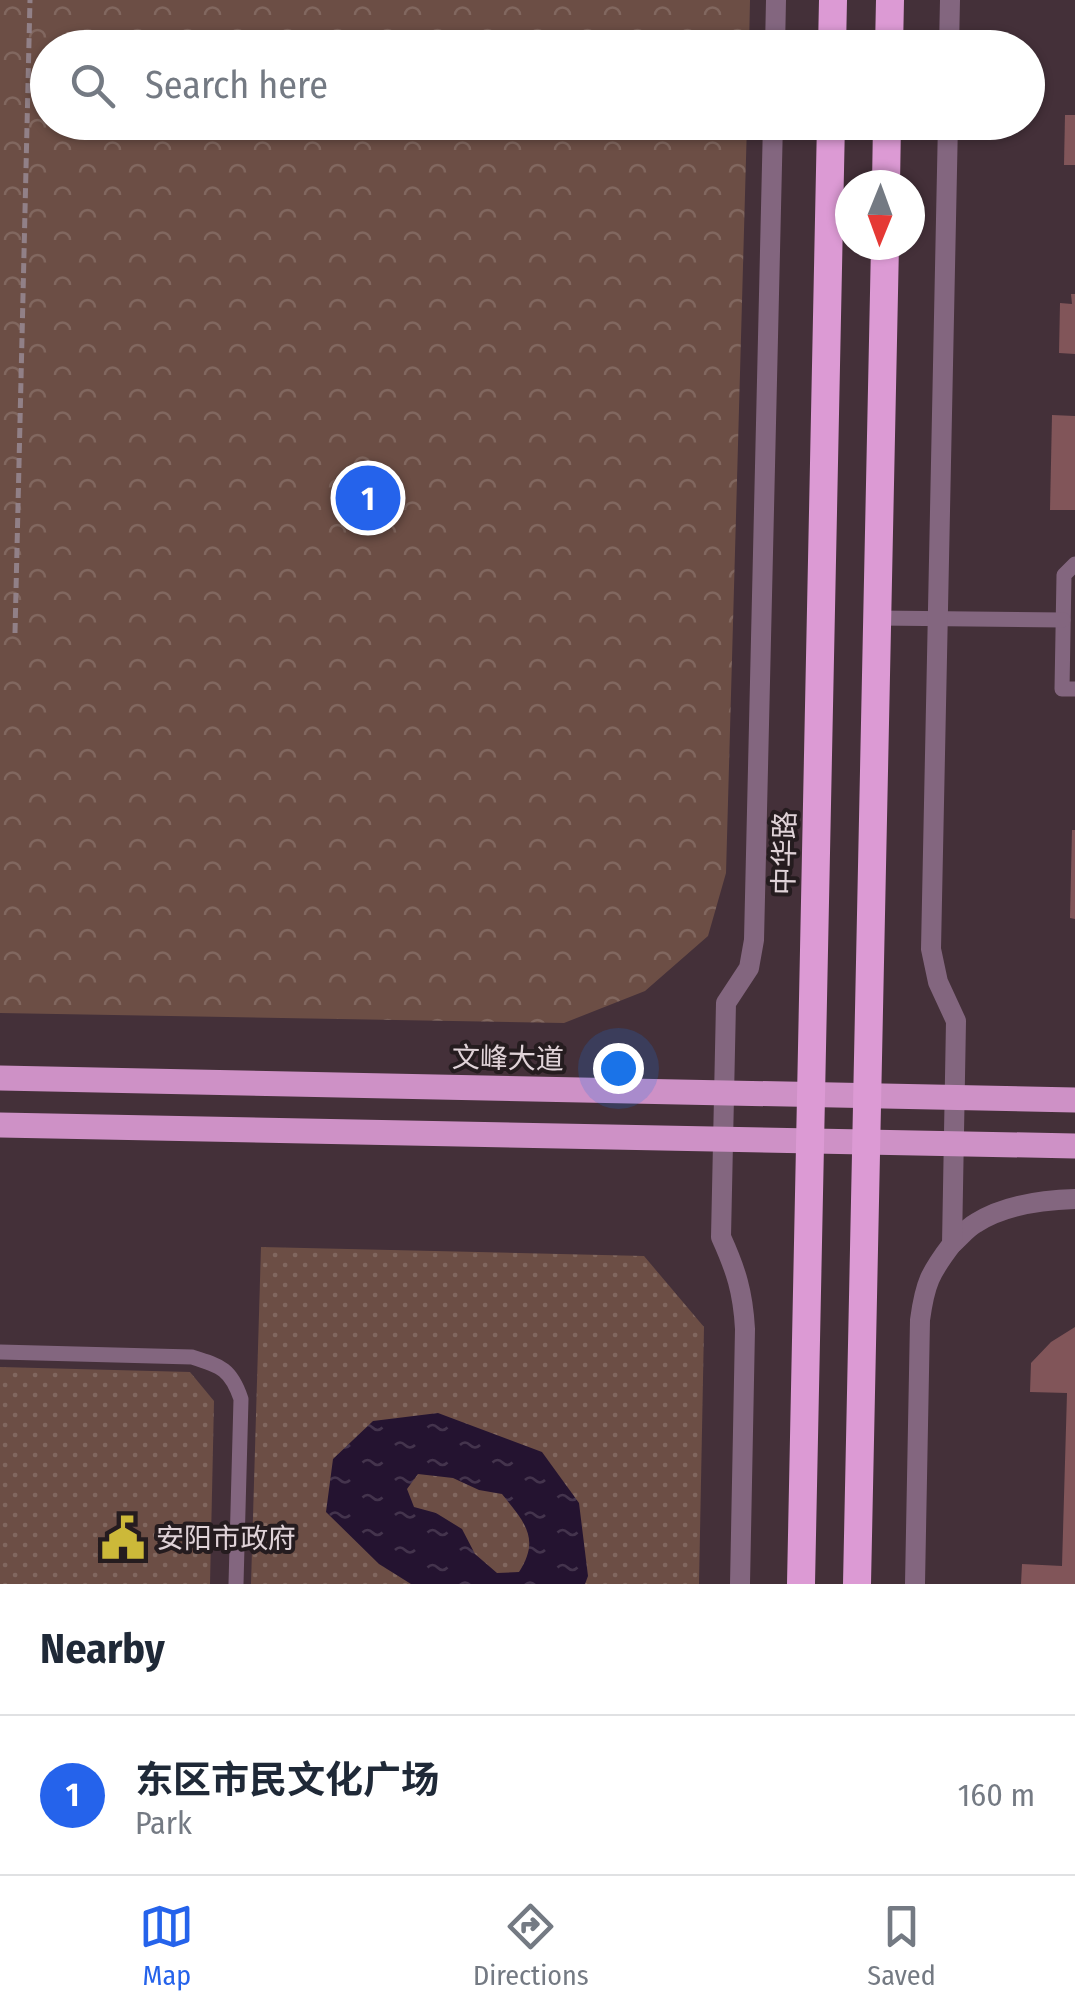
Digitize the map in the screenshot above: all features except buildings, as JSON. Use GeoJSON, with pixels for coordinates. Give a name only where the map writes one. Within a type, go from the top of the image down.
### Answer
{"type":"FeatureCollection","features":[{"type":"Feature","properties":{"kind":"highway"},"geometry":{"type":"LineString","coordinates":[[832,30],[833,0]]}},
{"type":"Feature","properties":{"kind":"highway"},"geometry":{"type":"LineString","coordinates":[[889,30],[890,0]]}},
{"type":"Feature","properties":{"kind":"highway","name":"中华路"},"geometry":{"type":"LineString","coordinates":[[801,1584],[831,140]]}},
{"type":"Feature","properties":{"kind":"highway"},"geometry":{"type":"LineString","coordinates":[[886,170],[887,140]]}},
{"type":"Feature","properties":{"kind":"highway"},"geometry":{"type":"LineString","coordinates":[[857,1584],[885,260]]}},
{"type":"Feature","properties":{"kind":"main road","name":"文峰大道"},"geometry":{"type":"LineString","coordinates":[[0,1078],[1075,1100]]}},
{"type":"Feature","properties":{"kind":"main road"},"geometry":{"type":"LineString","coordinates":[[0,1126],[1075,1146]]}},
{"type":"Feature","properties":{"kind":"street"},"geometry":{"type":"LineString","coordinates":[[775,30],[776,0]]}},
{"type":"Feature","properties":{"kind":"street"},"geometry":{"type":"LineString","coordinates":[[949,30],[950,0]]}},
{"type":"Feature","properties":{"kind":"street"},"geometry":{"type":"LineString","coordinates":[[740,1584],[744,1314],[737,1272],[721,1237],[726,1003],[749,968],[754,940],[774,140]]}},
{"type":"Feature","properties":{"kind":"street"},"geometry":{"type":"LineString","coordinates":[[948,140],[931,950],[938,982],[956,1020],[952,1244]]}},
{"type":"Feature","properties":{"kind":"street"},"geometry":{"type":"LineString","coordinates":[[915,1584],[920,1320],[931,1272],[974,1223],[1006,1209],[1075,1199]]}},
{"type":"Feature","properties":{"kind":"lane"},"geometry":{"type":"LineString","coordinates":[[1075,564],[1064,575],[1062,688],[1075,689]]}},
{"type":"Feature","properties":{"kind":"lane"},"geometry":{"type":"LineString","coordinates":[[878,618],[1063,620]]}},
{"type":"Feature","properties":{"kind":"lane"},"geometry":{"type":"LineString","coordinates":[[0,1352],[192,1357],[220,1365],[235,1380],[242,1399],[236,1584]]}},
{"type":"Feature","properties":{"kind":"path"},"geometry":{"type":"LineString","coordinates":[[16,632],[30,0]]}},
{"type":"Feature","properties":{"kind":"green space"},"geometry":{"type":"Polygon","coordinates":[[[0,0],[750,0],[749,30],[30,30],[30,140],[747,140],[726,873],[708,936],[645,991],[564,1023],[0,1013],[0,0]]]}},
{"type":"Feature","properties":{"kind":"green space"},"geometry":{"type":"Polygon","coordinates":[[[261,1247],[644,1256],[704,1327],[699,1584],[251,1584],[261,1247]]]}},
{"type":"Feature","properties":{"kind":"green space"},"geometry":{"type":"Polygon","coordinates":[[[0,1367],[190,1372],[214,1401],[210,1584],[0,1584],[0,1367]]]}},
{"type":"Feature","properties":{"kind":"water"},"geometry":{"type":"Polygon","coordinates":[[[438,1413],[542,1452],[579,1503],[588,1576],[585,1584],[411,1584],[379,1564],[326,1512],[333,1459],[373,1421],[438,1413]],[[418,1474],[407,1489],[414,1507],[436,1513],[462,1529],[475,1554],[497,1573],[519,1572],[529,1540],[517,1513],[502,1494],[479,1490],[453,1478],[418,1474]]]}},
{"type":"Feature","properties":{"kind":"place","name":"东区市民文化广场"},"geometry":{"type":"Point","coordinates":[368,498]}},
{"type":"Feature","properties":{"kind":"place","name":"安阳市政府"},"geometry":{"type":"Point","coordinates":[123,1538]}}]}
